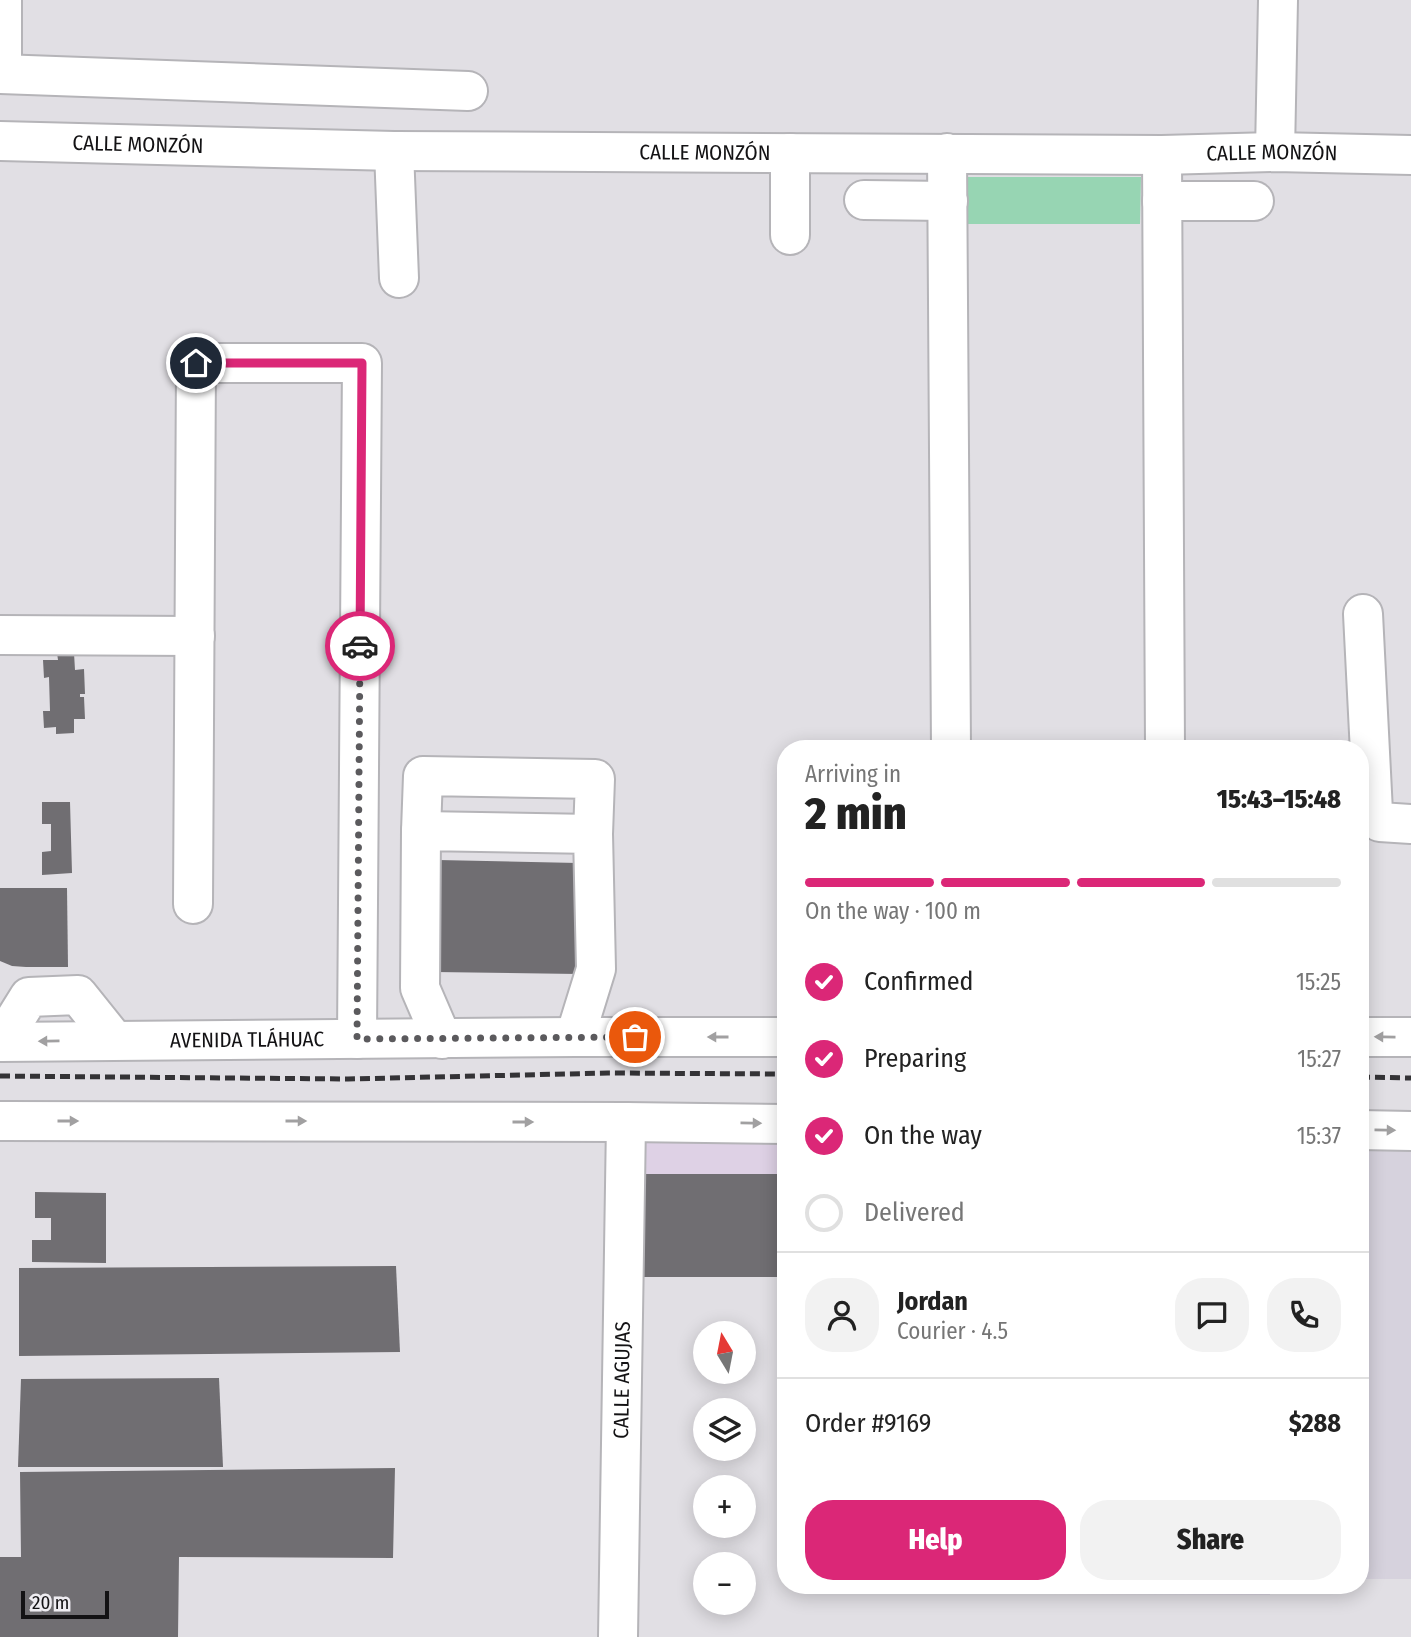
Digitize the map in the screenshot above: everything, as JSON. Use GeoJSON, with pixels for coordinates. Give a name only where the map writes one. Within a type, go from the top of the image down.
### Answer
{"type":"FeatureCollection","features":[{"type":"Feature","properties":{"kind":"street"},"geometry":{"type":"LineString","coordinates":[[2,0],[1,74],[468,91]]}},
{"type":"Feature","properties":{"kind":"street"},"geometry":{"type":"LineString","coordinates":[[1275,152],[1278,0]]}},
{"type":"Feature","properties":{"kind":"street","name":"CALLE MONZÓN"},"geometry":{"type":"LineString","coordinates":[[0,141],[394,151],[1162,155],[1275,152],[1411,155]]}},
{"type":"Feature","properties":{"kind":"street"},"geometry":{"type":"LineString","coordinates":[[394,151],[399,278]]}},
{"type":"Feature","properties":{"kind":"street"},"geometry":{"type":"LineString","coordinates":[[790,153],[790,235]]}},
{"type":"Feature","properties":{"kind":"street"},"geometry":{"type":"LineString","coordinates":[[947,153],[951,740]]}},
{"type":"Feature","properties":{"kind":"street"},"geometry":{"type":"LineString","coordinates":[[1162,155],[1166,740]]}},
{"type":"Feature","properties":{"kind":"street"},"geometry":{"type":"LineString","coordinates":[[864,200],[948,201]]}},
{"type":"Feature","properties":{"kind":"street"},"geometry":{"type":"LineString","coordinates":[[1162,201],[1254,201]]}},
{"type":"Feature","properties":{"kind":"street"},"geometry":{"type":"LineString","coordinates":[[193,904],[196,363],[362,363],[357,1039]]}},
{"type":"Feature","properties":{"kind":"street"},"geometry":{"type":"LineString","coordinates":[[1363,614],[1373,812],[1380,822],[1411,824]]}},
{"type":"Feature","properties":{"kind":"street"},"geometry":{"type":"LineString","coordinates":[[0,635],[195,636]]}},
{"type":"Feature","properties":{"kind":"street"},"geometry":{"type":"LineString","coordinates":[[442,1039],[420,988],[423,776],[595,779],[593,834],[596,969],[575,1037]]}},
{"type":"Feature","properties":{"kind":"street"},"geometry":{"type":"LineString","coordinates":[[421,831],[593,834]]}},
{"type":"Feature","properties":{"kind":"street","name":"AVENIDA TLÁHUAC"},"geometry":{"type":"LineString","coordinates":[[1,1042],[777,1037]]}},
{"type":"Feature","properties":{"kind":"street"},"geometry":{"type":"LineString","coordinates":[[1369,1037],[1411,1037]]}},
{"type":"Feature","properties":{"kind":"street"},"geometry":{"type":"LineString","coordinates":[[0,1121],[777,1124]]}},
{"type":"Feature","properties":{"kind":"street","name":"CALLE AGUJAS"},"geometry":{"type":"LineString","coordinates":[[618,1637],[626,1122]]}},
{"type":"Feature","properties":{"kind":"street"},"geometry":{"type":"LineString","coordinates":[[1369,1130],[1411,1131]]}},
{"type":"Feature","properties":{"kind":"shaded area"},"geometry":{"type":"Polygon","coordinates":[[[640,1136],[777,1136],[777,1277],[638,1277],[640,1136]]]}},
{"type":"Feature","properties":{"kind":"shaded area"},"geometry":{"type":"Polygon","coordinates":[[[1369,1136],[1411,1136],[1411,1579],[1369,1579],[1369,1136]]]}},
{"type":"Feature","properties":{"kind":"shaded area"},"geometry":{"type":"Polygon","coordinates":[[[1050,1594],[1270,1594],[1270,1595],[1050,1594]]]}},
{"type":"Feature","properties":{"kind":"green space"},"geometry":{"type":"Polygon","coordinates":[[[967,177],[1141,177],[1140,224],[967,224],[967,177]]]}},
{"type":"Feature","properties":{"kind":"building"},"geometry":{"type":"Polygon","coordinates":[[[57,653],[74,653],[75,670],[84,669],[85,694],[80,694],[80,697],[84,697],[85,719],[74,719],[74,733],[56,734],[56,727],[44,728],[43,711],[50,711],[49,677],[44,678],[43,660],[58,660],[57,653]]]}},
{"type":"Feature","properties":{"kind":"building"},"geometry":{"type":"Polygon","coordinates":[[[42,802],[70,802],[72,873],[42,875],[42,852],[51,851],[51,824],[42,824],[42,802]]]}},
{"type":"Feature","properties":{"kind":"building"},"geometry":{"type":"Polygon","coordinates":[[[438,860],[578,863],[578,974],[435,972],[438,860]]]}},
{"type":"Feature","properties":{"kind":"building"},"geometry":{"type":"Polygon","coordinates":[[[0,888],[67,888],[68,967],[12,966],[0,961],[0,888]]]}},
{"type":"Feature","properties":{"kind":"building"},"geometry":{"type":"Polygon","coordinates":[[[637,1174],[777,1174],[777,1277],[638,1277],[637,1174]]]}},
{"type":"Feature","properties":{"kind":"building"},"geometry":{"type":"Polygon","coordinates":[[[35,1192],[106,1193],[106,1263],[32,1262],[32,1240],[51,1240],[51,1218],[35,1218],[35,1192]]]}},
{"type":"Feature","properties":{"kind":"building"},"geometry":{"type":"Polygon","coordinates":[[[396,1266],[400,1352],[19,1356],[19,1268],[396,1266]]]}},
{"type":"Feature","properties":{"kind":"building"},"geometry":{"type":"Polygon","coordinates":[[[219,1378],[223,1467],[18,1467],[21,1379],[219,1378]]]}},
{"type":"Feature","properties":{"kind":"building"},"geometry":{"type":"Polygon","coordinates":[[[395,1468],[393,1558],[179,1557],[178,1637],[0,1637],[0,1557],[21,1557],[20,1472],[395,1468]]]}},
{"type":"Feature","properties":{"kind":"railway"},"geometry":{"type":"LineString","coordinates":[[0,1076],[348,1079],[608,1073],[777,1074]]}},
{"type":"Feature","properties":{"kind":"railway"},"geometry":{"type":"LineString","coordinates":[[1369,1077],[1411,1078]]}},
{"type":"Feature","properties":{"kind":"way so far"},"geometry":{"type":"LineString","coordinates":[[360,646],[357,1039],[635,1037]]}},
{"type":"Feature","properties":{"kind":"route"},"geometry":{"type":"LineString","coordinates":[[196,363],[362,363],[360,646]]}}]}
